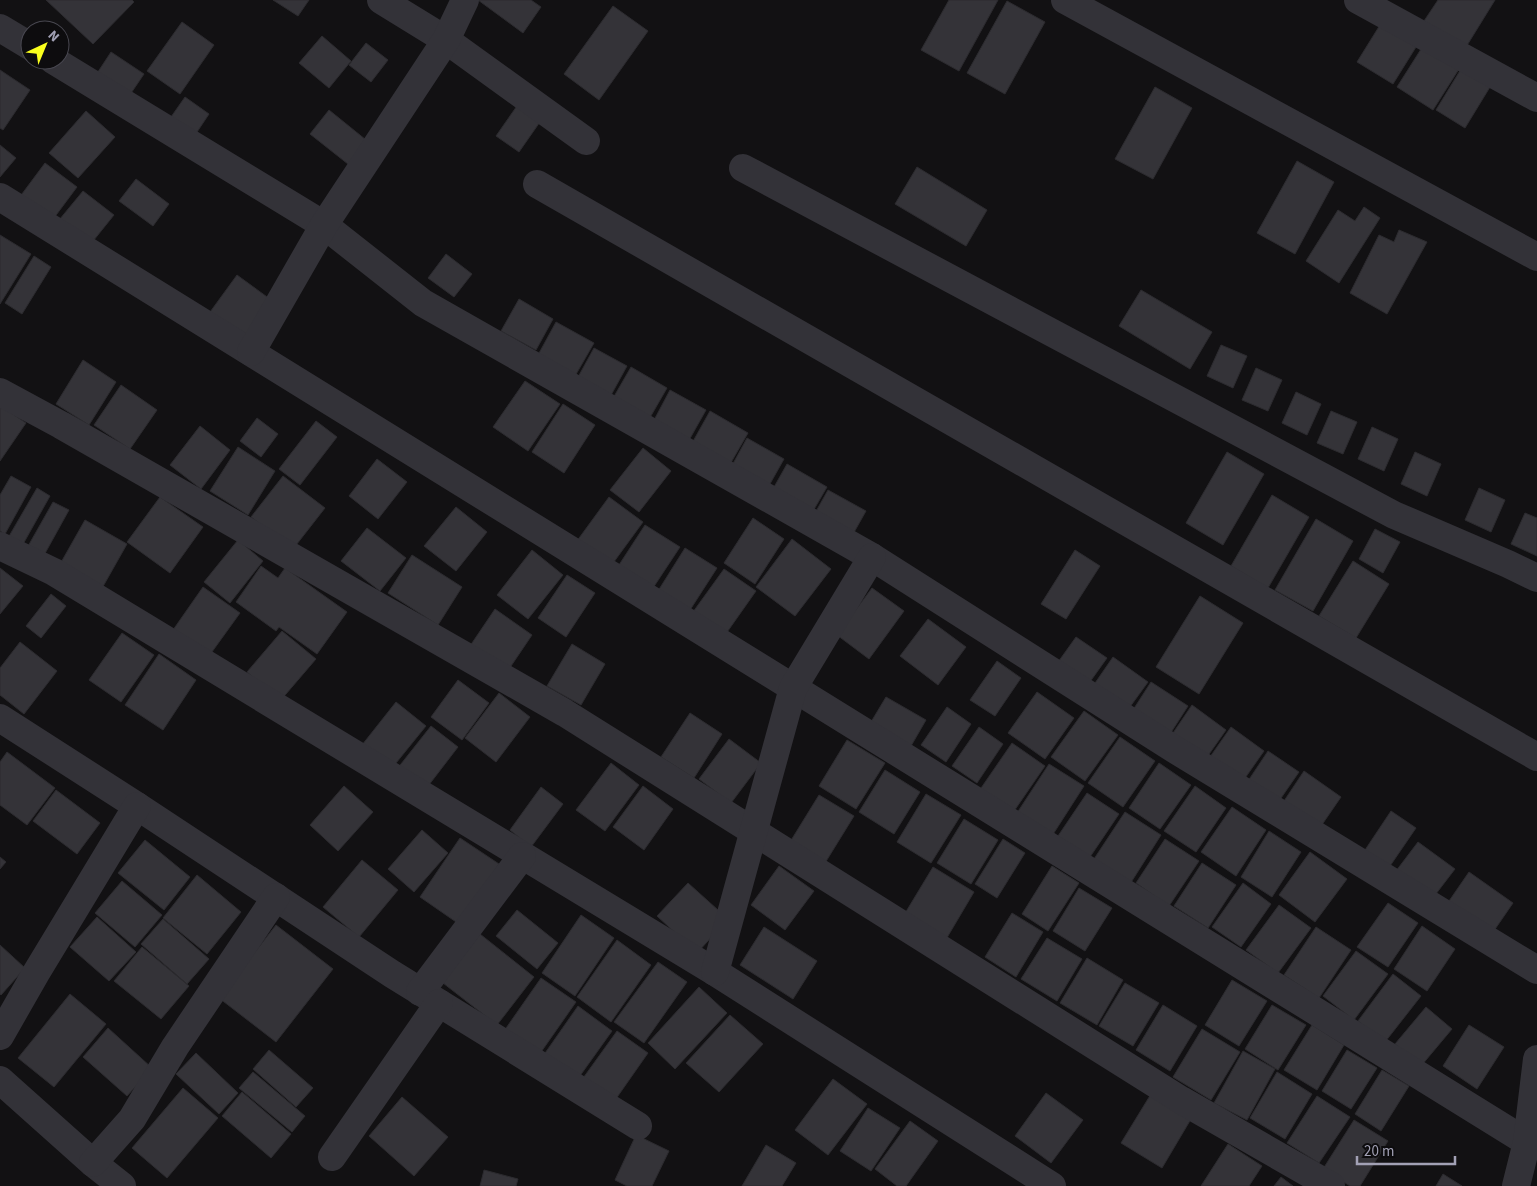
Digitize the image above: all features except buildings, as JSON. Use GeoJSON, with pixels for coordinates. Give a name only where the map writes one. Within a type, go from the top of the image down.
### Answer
{"type":"FeatureCollection","features":[{"type":"Feature","properties":{"kind":"street"},"geometry":{"type":"LineString","coordinates":[[381,0],[446,40],[586,141]]}},
{"type":"Feature","properties":{"kind":"street"},"geometry":{"type":"LineString","coordinates":[[252,352],[324,225],[446,40],[465,0]]}},
{"type":"Feature","properties":{"kind":"street"},"geometry":{"type":"LineString","coordinates":[[1065,0],[1537,257]]}},
{"type":"Feature","properties":{"kind":"street"},"geometry":{"type":"LineString","coordinates":[[1358,0],[1537,98]]}},
{"type":"Feature","properties":{"kind":"street"},"geometry":{"type":"LineString","coordinates":[[0,28],[20,40]]}},
{"type":"Feature","properties":{"kind":"street"},"geometry":{"type":"LineString","coordinates":[[69,70],[324,225],[423,303],[872,558],[1174,749],[1537,970]]}},
{"type":"Feature","properties":{"kind":"street"},"geometry":{"type":"LineString","coordinates":[[743,168],[1394,516],[1537,578]]}},
{"type":"Feature","properties":{"kind":"street"},"geometry":{"type":"LineString","coordinates":[[537,184],[1537,757]]}},
{"type":"Feature","properties":{"kind":"street"},"geometry":{"type":"LineString","coordinates":[[0,197],[1527,1142]]}},
{"type":"Feature","properties":{"kind":"street"},"geometry":{"type":"LineString","coordinates":[[0,392],[61,424],[565,713],[1181,1100],[1331,1186]]}},
{"type":"Feature","properties":{"kind":"street"},"geometry":{"type":"LineString","coordinates":[[0,546],[54,572],[715,972],[1052,1186]]}},
{"type":"Feature","properties":{"kind":"street"},"geometry":{"type":"LineString","coordinates":[[715,972],[793,688],[872,558]]}},
{"type":"Feature","properties":{"kind":"street"},"geometry":{"type":"LineString","coordinates":[[1,719],[138,806],[430,998],[638,1126]]}},
{"type":"Feature","properties":{"kind":"street"},"geometry":{"type":"LineString","coordinates":[[0,1036],[36,973],[138,806]]}},
{"type":"Feature","properties":{"kind":"street"},"geometry":{"type":"LineString","coordinates":[[332,1157],[430,998],[522,856]]}},
{"type":"Feature","properties":{"kind":"street"},"geometry":{"type":"LineString","coordinates":[[93,1163],[132,1119],[175,1047],[276,897]]}},
{"type":"Feature","properties":{"kind":"street"},"geometry":{"type":"LineString","coordinates":[[1516,1186],[1527,1142],[1537,1059]]}},
{"type":"Feature","properties":{"kind":"street"},"geometry":{"type":"LineString","coordinates":[[0,1080],[93,1163],[122,1186]]}}]}
